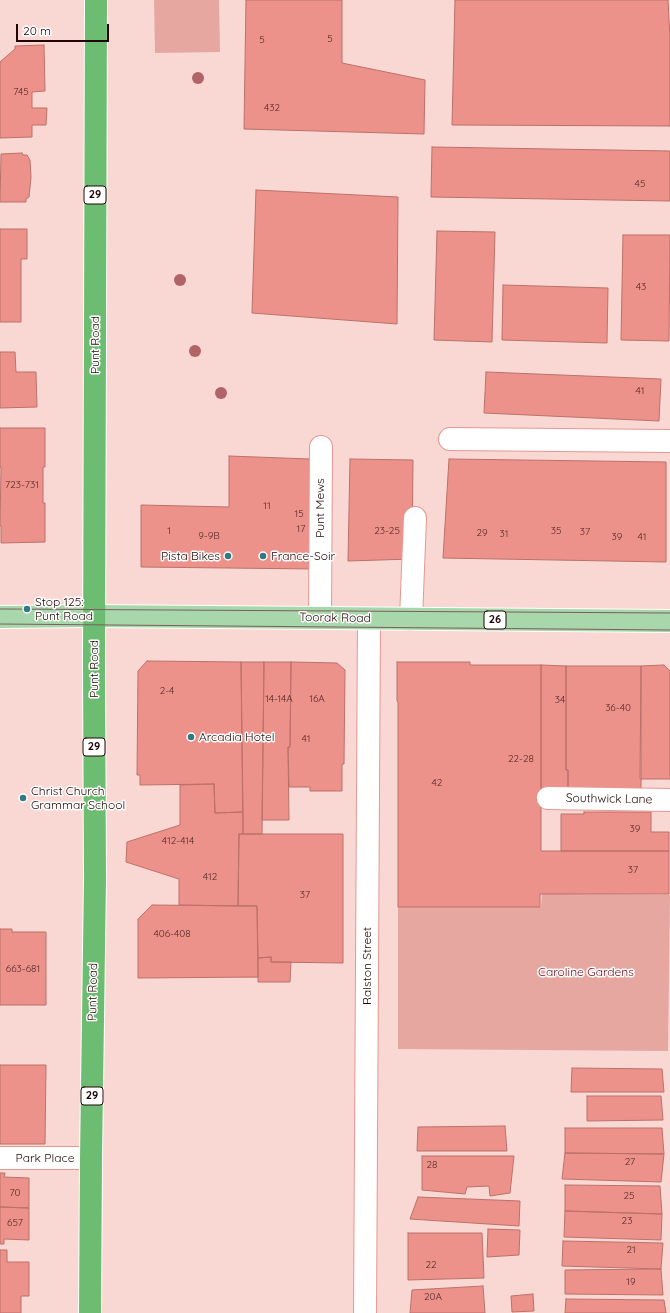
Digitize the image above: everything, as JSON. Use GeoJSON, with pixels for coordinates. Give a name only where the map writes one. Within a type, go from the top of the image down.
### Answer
{"type":"FeatureCollection","features":[{"type":"Feature","properties":{"kind":"highway","name":"Punt Road"},"geometry":{"type":"LineString","coordinates":[[90,1313],[95,879],[94,616],[96,0]]}},
{"type":"Feature","properties":{"kind":"main road","name":"Toorak Road"},"geometry":{"type":"LineString","coordinates":[[0,617],[94,616],[670,621]]}},
{"type":"Feature","properties":{"kind":"street"},"geometry":{"type":"LineString","coordinates":[[450,439],[670,441]]}},
{"type":"Feature","properties":{"kind":"street","name":"Punt Mews"},"geometry":{"type":"LineString","coordinates":[[320,447],[320,618]]}},
{"type":"Feature","properties":{"kind":"street"},"geometry":{"type":"LineString","coordinates":[[411,619],[415,518]]}},
{"type":"Feature","properties":{"kind":"street","name":"Ralston Street"},"geometry":{"type":"LineString","coordinates":[[365,1313],[369,619]]}},
{"type":"Feature","properties":{"kind":"street","name":"Southwick Lane"},"geometry":{"type":"LineString","coordinates":[[548,798],[670,800]]}},
{"type":"Feature","properties":{"kind":"street","name":"Park Place"},"geometry":{"type":"LineString","coordinates":[[0,1158],[91,1158]]}},
{"type":"Feature","properties":{"kind":"green space"},"geometry":{"type":"Polygon","coordinates":[[[154,0],[219,0],[220,52],[155,53],[154,0]]]}},
{"type":"Feature","properties":{"kind":"green space","name":"Caroline Gardens"},"geometry":{"type":"Polygon","coordinates":[[[542,894],[670,895],[668,1051],[398,1049],[398,906],[541,907],[542,894]]]}},
{"type":"Feature","properties":{"kind":"building"},"geometry":{"type":"Polygon","coordinates":[[[246,0],[342,0],[342,63],[425,80],[424,134],[244,129],[246,0]]]}},
{"type":"Feature","properties":{"kind":"building"},"geometry":{"type":"Polygon","coordinates":[[[455,0],[668,0],[670,38],[670,126],[452,125],[455,0]]]}},
{"type":"Feature","properties":{"kind":"building"},"geometry":{"type":"Polygon","coordinates":[[[44,45],[45,91],[32,92],[32,108],[47,108],[46,125],[32,125],[32,137],[0,138],[0,62],[15,49],[15,46],[44,45]]]}},
{"type":"Feature","properties":{"kind":"building"},"geometry":{"type":"Polygon","coordinates":[[[432,147],[670,151],[670,201],[431,197],[432,147]]]}},
{"type":"Feature","properties":{"kind":"building"},"geometry":{"type":"Polygon","coordinates":[[[22,153],[23,155],[27,155],[30,160],[31,177],[29,197],[26,199],[26,202],[0,202],[1,154],[22,153]]]}},
{"type":"Feature","properties":{"kind":"building"},"geometry":{"type":"Polygon","coordinates":[[[256,190],[398,197],[397,324],[252,313],[256,190]]]}},
{"type":"Feature","properties":{"kind":"building"},"geometry":{"type":"Polygon","coordinates":[[[0,229],[27,229],[27,259],[21,259],[21,322],[0,322],[0,229]]]}},
{"type":"Feature","properties":{"kind":"building"},"geometry":{"type":"Polygon","coordinates":[[[437,231],[495,232],[492,342],[434,340],[437,231]]]}},
{"type":"Feature","properties":{"kind":"building"},"geometry":{"type":"Polygon","coordinates":[[[623,235],[670,235],[669,341],[621,340],[623,235]]]}},
{"type":"Feature","properties":{"kind":"building"},"geometry":{"type":"Polygon","coordinates":[[[503,285],[608,288],[607,343],[502,340],[503,285]]]}},
{"type":"Feature","properties":{"kind":"building"},"geometry":{"type":"Polygon","coordinates":[[[0,352],[15,352],[16,372],[36,372],[37,407],[0,408],[0,352]]]}},
{"type":"Feature","properties":{"kind":"building"},"geometry":{"type":"Polygon","coordinates":[[[486,372],[661,379],[659,421],[484,413],[486,372]]]}},
{"type":"Feature","properties":{"kind":"building"},"geometry":{"type":"Polygon","coordinates":[[[0,428],[45,428],[43,503],[45,503],[45,542],[1,543],[0,428]]]}},
{"type":"Feature","properties":{"kind":"building"},"geometry":{"type":"Polygon","coordinates":[[[229,456],[310,459],[314,569],[141,567],[141,505],[229,507],[229,456]]]}},
{"type":"Feature","properties":{"kind":"building"},"geometry":{"type":"Polygon","coordinates":[[[350,459],[413,460],[412,559],[348,561],[350,459]]]}},
{"type":"Feature","properties":{"kind":"building"},"geometry":{"type":"Polygon","coordinates":[[[449,459],[666,462],[666,562],[443,558],[449,459]]]}},
{"type":"Feature","properties":{"kind":"building"},"geometry":{"type":"Polygon","coordinates":[[[147,661],[241,662],[243,812],[215,813],[214,784],[140,785],[140,775],[137,775],[138,671],[147,661]]]}},
{"type":"Feature","properties":{"kind":"building"},"geometry":{"type":"Polygon","coordinates":[[[241,662],[264,662],[262,834],[243,834],[241,662]]]}},
{"type":"Feature","properties":{"kind":"building"},"geometry":{"type":"Polygon","coordinates":[[[264,662],[291,662],[290,747],[288,747],[289,820],[262,820],[264,662]]]}},
{"type":"Feature","properties":{"kind":"building"},"geometry":{"type":"Polygon","coordinates":[[[291,662],[337,663],[345,670],[344,764],[342,764],[342,791],[310,791],[310,787],[289,787],[288,747],[290,747],[291,662]]]}},
{"type":"Feature","properties":{"kind":"building"},"geometry":{"type":"Polygon","coordinates":[[[397,662],[470,662],[470,665],[541,665],[541,851],[669,851],[669,894],[540,894],[540,907],[398,907],[397,662]]]}},
{"type":"Feature","properties":{"kind":"building"},"geometry":{"type":"Polygon","coordinates":[[[541,665],[566,666],[566,770],[568,770],[568,794],[541,794],[541,665]]]}},
{"type":"Feature","properties":{"kind":"building"},"geometry":{"type":"Polygon","coordinates":[[[664,665],[670,671],[670,779],[640,779],[641,666],[664,665]]]}},
{"type":"Feature","properties":{"kind":"building"},"geometry":{"type":"Polygon","coordinates":[[[566,666],[641,666],[641,790],[568,790],[568,770],[566,770],[566,666]]]}},
{"type":"Feature","properties":{"kind":"building"},"geometry":{"type":"Polygon","coordinates":[[[214,784],[215,813],[243,812],[243,834],[239,834],[238,906],[179,905],[179,879],[126,862],[127,842],[180,825],[180,785],[214,784]]]}},
{"type":"Feature","properties":{"kind":"building"},"geometry":{"type":"Polygon","coordinates":[[[584,812],[651,812],[651,832],[669,832],[669,851],[561,851],[561,814],[584,814],[584,812]]]}},
{"type":"Feature","properties":{"kind":"building"},"geometry":{"type":"Polygon","coordinates":[[[239,834],[343,834],[343,963],[271,962],[271,957],[258,958],[257,906],[238,906],[239,834]]]}},
{"type":"Feature","properties":{"kind":"building"},"geometry":{"type":"Polygon","coordinates":[[[152,905],[257,906],[258,977],[138,978],[138,919],[152,905]]]}},
{"type":"Feature","properties":{"kind":"building"},"geometry":{"type":"Polygon","coordinates":[[[0,929],[12,929],[12,932],[46,932],[46,1005],[0,1005],[0,929]]]}},
{"type":"Feature","properties":{"kind":"building"},"geometry":{"type":"Polygon","coordinates":[[[271,957],[271,962],[291,962],[290,982],[258,982],[258,958],[271,957]]]}},
{"type":"Feature","properties":{"kind":"building"},"geometry":{"type":"Polygon","coordinates":[[[0,1065],[46,1065],[45,1144],[0,1144],[0,1065]]]}},
{"type":"Feature","properties":{"kind":"building"},"geometry":{"type":"Polygon","coordinates":[[[572,1068],[662,1069],[664,1092],[571,1092],[572,1068]]]}},
{"type":"Feature","properties":{"kind":"building"},"geometry":{"type":"Polygon","coordinates":[[[587,1096],[661,1096],[663,1120],[587,1121],[587,1096]]]}},
{"type":"Feature","properties":{"kind":"building"},"geometry":{"type":"Polygon","coordinates":[[[505,1126],[507,1151],[417,1151],[418,1127],[505,1126]]]}},
{"type":"Feature","properties":{"kind":"building"},"geometry":{"type":"Polygon","coordinates":[[[565,1128],[662,1128],[664,1154],[565,1153],[565,1128]]]}},
{"type":"Feature","properties":{"kind":"building"},"geometry":{"type":"Polygon","coordinates":[[[565,1153],[664,1154],[661,1182],[562,1179],[565,1153]]]}},
{"type":"Feature","properties":{"kind":"building"},"geometry":{"type":"Polygon","coordinates":[[[422,1156],[514,1156],[510,1193],[490,1196],[489,1186],[467,1187],[465,1194],[422,1190],[422,1156]]]}},
{"type":"Feature","properties":{"kind":"building"},"geometry":{"type":"Polygon","coordinates":[[[0,1173],[5,1173],[4,1177],[29,1178],[29,1208],[0,1207],[0,1173]]]}},
{"type":"Feature","properties":{"kind":"building"},"geometry":{"type":"Polygon","coordinates":[[[565,1185],[660,1186],[662,1214],[565,1211],[565,1185]]]}},
{"type":"Feature","properties":{"kind":"building"},"geometry":{"type":"Polygon","coordinates":[[[418,1197],[520,1201],[519,1226],[410,1219],[418,1197]]]}},
{"type":"Feature","properties":{"kind":"building"},"geometry":{"type":"Polygon","coordinates":[[[0,1207],[29,1208],[29,1240],[4,1239],[4,1244],[0,1244],[0,1207]]]}},
{"type":"Feature","properties":{"kind":"building"},"geometry":{"type":"Polygon","coordinates":[[[565,1211],[662,1214],[661,1240],[564,1237],[565,1211]]]}},
{"type":"Feature","properties":{"kind":"building"},"geometry":{"type":"Polygon","coordinates":[[[488,1229],[520,1230],[519,1255],[487,1257],[488,1229]]]}},
{"type":"Feature","properties":{"kind":"building"},"geometry":{"type":"Polygon","coordinates":[[[408,1233],[482,1233],[484,1278],[408,1280],[408,1233]]]}},
{"type":"Feature","properties":{"kind":"building"},"geometry":{"type":"Polygon","coordinates":[[[563,1241],[663,1243],[661,1269],[562,1266],[563,1241]]]}},
{"type":"Feature","properties":{"kind":"building"},"geometry":{"type":"Polygon","coordinates":[[[0,1250],[7,1250],[7,1262],[29,1262],[29,1296],[21,1296],[21,1313],[0,1313],[0,1250]]]}},
{"type":"Feature","properties":{"kind":"building"},"geometry":{"type":"Polygon","coordinates":[[[661,1269],[663,1295],[565,1294],[565,1270],[661,1269]]]}},
{"type":"Feature","properties":{"kind":"building"},"geometry":{"type":"Polygon","coordinates":[[[483,1286],[485,1313],[410,1313],[412,1290],[483,1286]]]}},
{"type":"Feature","properties":{"kind":"building"},"geometry":{"type":"Polygon","coordinates":[[[533,1294],[534,1311],[512,1312],[511,1296],[533,1294]]]}},
{"type":"Feature","properties":{"kind":"building"},"geometry":{"type":"Polygon","coordinates":[[[566,1299],[664,1300],[666,1313],[565,1313],[566,1299]]]}},
{"type":"Feature","properties":{"kind":"tram line"},"geometry":{"type":"LineString","coordinates":[[0,609],[670,613]]}},
{"type":"Feature","properties":{"kind":"tram line"},"geometry":{"type":"LineString","coordinates":[[0,624],[670,630]]}},
{"type":"Feature","properties":{"kind":"place","name":"Pista Bikes"},"geometry":{"type":"Point","coordinates":[228,556]}},
{"type":"Feature","properties":{"kind":"place","name":"France-Soir"},"geometry":{"type":"Point","coordinates":[263,556]}},
{"type":"Feature","properties":{"kind":"place","name":"Stop 125: Punt Road"},"geometry":{"type":"Point","coordinates":[27,609]}},
{"type":"Feature","properties":{"kind":"place","name":"Arcadia Hotel"},"geometry":{"type":"Point","coordinates":[191,737]}},
{"type":"Feature","properties":{"kind":"place","name":"Christ Church Grammar School"},"geometry":{"type":"Point","coordinates":[23,798]}}]}
